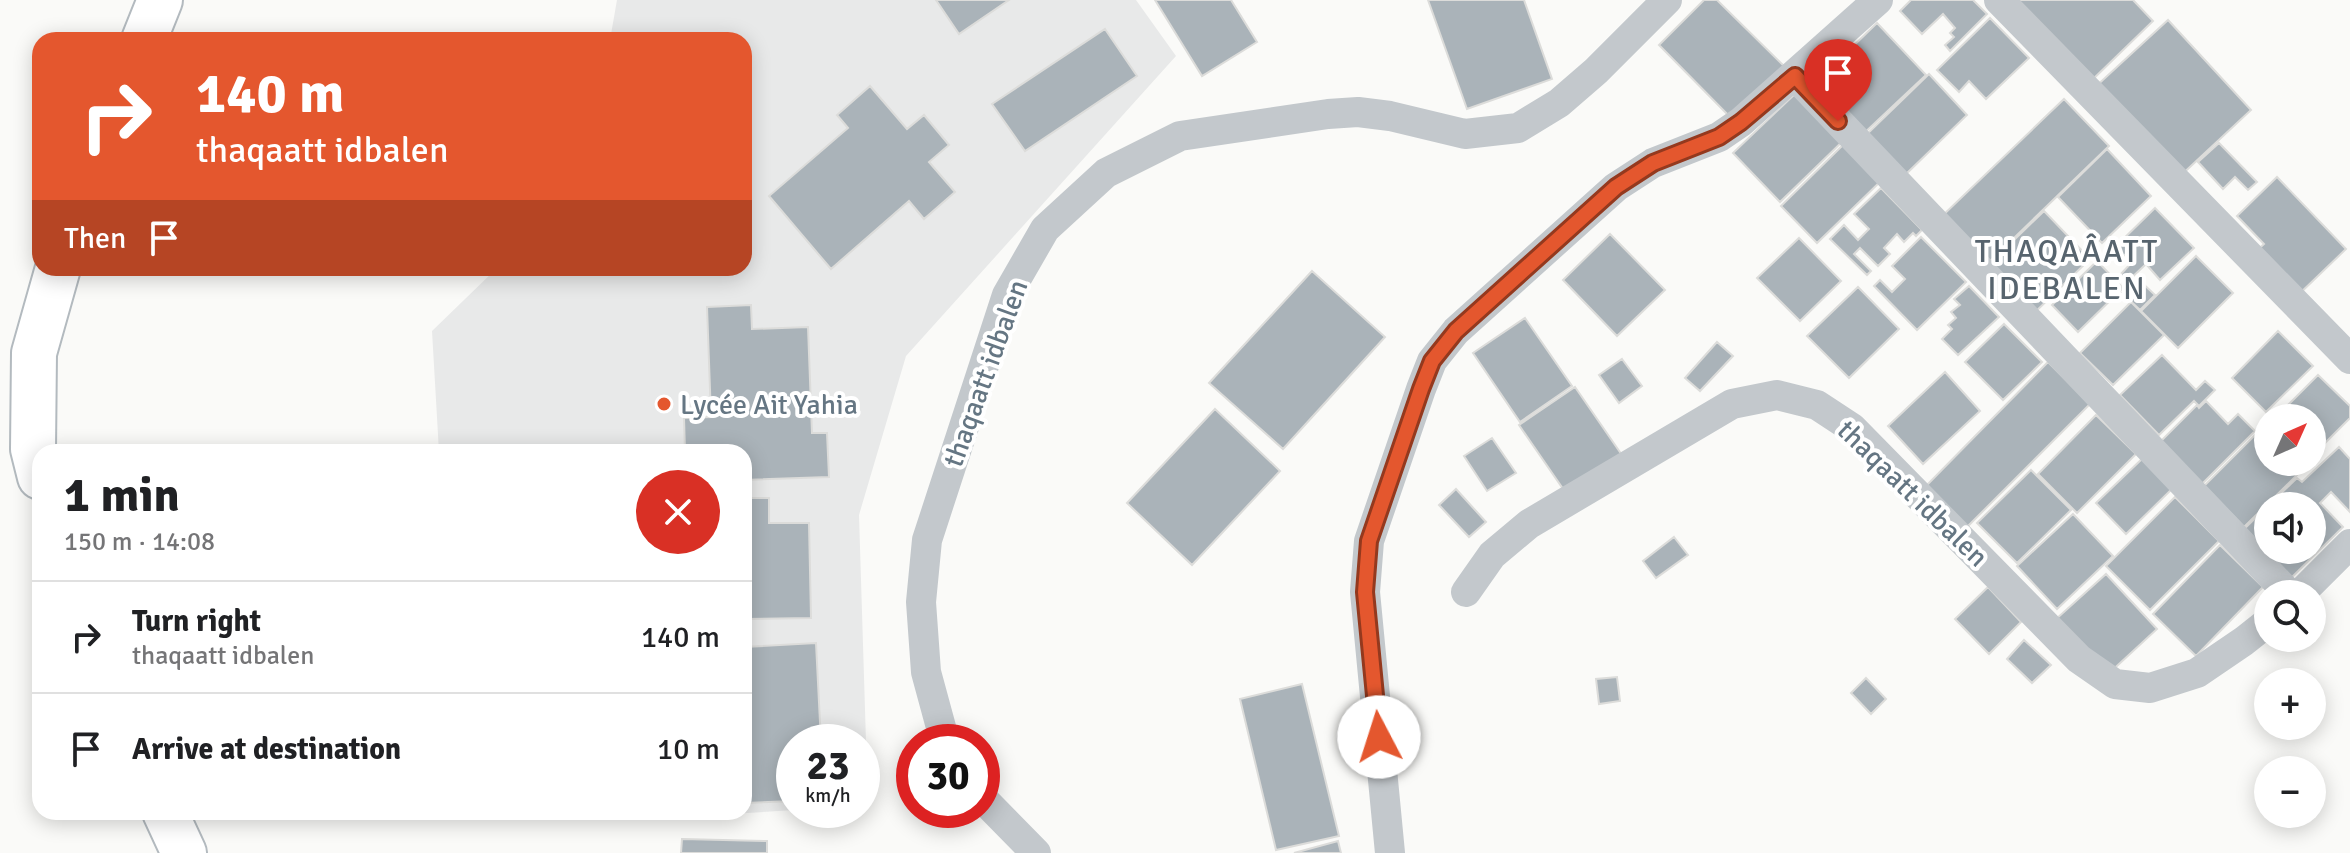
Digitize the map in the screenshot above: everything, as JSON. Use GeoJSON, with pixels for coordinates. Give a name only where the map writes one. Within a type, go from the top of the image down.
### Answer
{"type":"FeatureCollection","features":[{"type":"Feature","properties":{"kind":"main road"},"geometry":{"type":"LineString","coordinates":[[147,32],[160,0]]}},
{"type":"Feature","properties":{"kind":"main road"},"geometry":{"type":"LineString","coordinates":[[33,444],[34,353],[56,276]]}},
{"type":"Feature","properties":{"kind":"main road"},"geometry":{"type":"LineString","coordinates":[[169,820],[184,853]]}},
{"type":"Feature","properties":{"kind":"street","name":"thaqaatt idbalen"},"geometry":{"type":"LineString","coordinates":[[940,724],[926,672],[921,602],[927,540],[1007,295],[1045,229],[1106,173],[1180,136],[1358,112],[1390,116],[1465,134],[1518,128],[1559,103],[1667,0]]}},
{"type":"Feature","properties":{"kind":"street"},"geometry":{"type":"LineString","coordinates":[[1390,853],[1365,592],[1369,541],[1432,361],[1456,331],[1616,187],[1653,163],[1719,137],[1741,122],[1878,0]]}},
{"type":"Feature","properties":{"kind":"street"},"geometry":{"type":"LineString","coordinates":[[1999,0],[2350,359]]}},
{"type":"Feature","properties":{"kind":"street"},"geometry":{"type":"LineString","coordinates":[[1795,76],[2276,580]]}},
{"type":"Feature","properties":{"kind":"street","name":"thaqaatt idbalen"},"geometry":{"type":"LineString","coordinates":[[1466,592],[1492,555],[1529,524],[1732,404],[1777,395],[1817,405],[1852,428],[2079,659],[2115,684],[2150,688],[2197,673],[2254,633]]}},
{"type":"Feature","properties":{"kind":"street"},"geometry":{"type":"LineString","coordinates":[[2314,580],[2350,544]]}},
{"type":"Feature","properties":{"kind":"street"},"geometry":{"type":"LineString","coordinates":[[1000,816],[1036,853]]}},
{"type":"Feature","properties":{"kind":"shaded area","name":"Lycée Ait Yahia"},"geometry":{"type":"Polygon","coordinates":[[[617,0],[1136,0],[1176,56],[906,356],[859,515],[865,724],[776,724],[776,811],[752,813],[752,444],[439,444],[432,331],[489,276],[752,276],[752,32],[611,32],[617,0]]]}},
{"type":"Feature","properties":{"kind":"building"},"geometry":{"type":"Polygon","coordinates":[[[936,0],[1009,0],[959,34],[936,0]]]}},
{"type":"Feature","properties":{"kind":"building"},"geometry":{"type":"Polygon","coordinates":[[[1155,0],[1231,0],[1257,42],[1202,76],[1155,0]]]}},
{"type":"Feature","properties":{"kind":"building"},"geometry":{"type":"Polygon","coordinates":[[[1428,0],[1524,0],[1552,79],[1467,109],[1428,0]]]}},
{"type":"Feature","properties":{"kind":"building"},"geometry":{"type":"Polygon","coordinates":[[[1704,0],[1717,0],[1787,69],[1734,121],[1659,45],[1704,0]]]}},
{"type":"Feature","properties":{"kind":"building"},"geometry":{"type":"Polygon","coordinates":[[[1911,0],[1973,0],[1987,14],[1950,51],[1945,45],[1954,37],[1950,33],[1955,28],[1943,14],[1922,34],[1900,11],[1911,0]]]}},
{"type":"Feature","properties":{"kind":"building"},"geometry":{"type":"Polygon","coordinates":[[[2011,0],[2133,0],[2153,21],[2089,83],[2011,0]]]}},
{"type":"Feature","properties":{"kind":"building"},"geometry":{"type":"Polygon","coordinates":[[[1990,18],[2029,58],[1986,99],[1969,81],[1959,92],[1937,70],[1990,18]]]}},
{"type":"Feature","properties":{"kind":"building"},"geometry":{"type":"Polygon","coordinates":[[[2168,20],[2251,110],[2177,179],[2093,89],[2168,20]]]}},
{"type":"Feature","properties":{"kind":"building"},"geometry":{"type":"Polygon","coordinates":[[[1877,23],[1926,75],[1860,137],[1812,86],[1877,23]]]}},
{"type":"Feature","properties":{"kind":"building"},"geometry":{"type":"Polygon","coordinates":[[[1105,29],[1137,76],[1025,151],[992,104],[1105,29]]]}},
{"type":"Feature","properties":{"kind":"building"},"geometry":{"type":"Polygon","coordinates":[[[1929,74],[1967,115],[1904,176],[1865,136],[1929,74]]]}},
{"type":"Feature","properties":{"kind":"building"},"geometry":{"type":"Polygon","coordinates":[[[870,86],[907,129],[924,115],[949,145],[929,162],[955,192],[924,219],[909,201],[831,269],[769,196],[848,128],[837,115],[870,86]]]}},
{"type":"Feature","properties":{"kind":"building"},"geometry":{"type":"Polygon","coordinates":[[[1798,91],[1845,139],[1780,202],[1733,153],[1798,91]]]}},
{"type":"Feature","properties":{"kind":"building"},"geometry":{"type":"Polygon","coordinates":[[[2064,99],[2109,146],[1985,266],[1939,219],[2064,99]]]}},
{"type":"Feature","properties":{"kind":"building"},"geometry":{"type":"Polygon","coordinates":[[[1846,142],[1883,179],[1817,243],[1781,206],[1846,142]]]}},
{"type":"Feature","properties":{"kind":"building"},"geometry":{"type":"Polygon","coordinates":[[[2219,143],[2257,182],[2248,190],[2235,177],[2223,189],[2198,162],[2219,143]]]}},
{"type":"Feature","properties":{"kind":"building"},"geometry":{"type":"Polygon","coordinates":[[[2107,149],[2151,196],[2102,243],[2058,197],[2107,149]]]}},
{"type":"Feature","properties":{"kind":"building"},"geometry":{"type":"Polygon","coordinates":[[[2277,177],[2346,249],[2295,298],[2253,254],[2264,244],[2237,216],[2277,177]]]}},
{"type":"Feature","properties":{"kind":"building"},"geometry":{"type":"Polygon","coordinates":[[[1881,188],[1922,230],[1916,236],[1913,233],[1904,242],[1897,234],[1884,248],[1890,254],[1878,266],[1860,248],[1854,254],[1871,271],[1867,275],[1830,239],[1844,225],[1858,240],[1869,229],[1854,214],[1881,188]]]}},
{"type":"Feature","properties":{"kind":"building"},"geometry":{"type":"Polygon","coordinates":[[[2155,208],[2194,248],[2160,280],[2146,264],[2126,283],[2119,276],[2134,260],[2127,253],[2121,258],[2112,250],[2155,208]]]}},
{"type":"Feature","properties":{"kind":"building"},"geometry":{"type":"Polygon","coordinates":[[[2044,211],[2090,259],[2029,318],[1983,270],[2044,211]]]}},
{"type":"Feature","properties":{"kind":"building"},"geometry":{"type":"Polygon","coordinates":[[[1610,234],[1665,290],[1617,336],[1563,280],[1610,234]]]}},
{"type":"Feature","properties":{"kind":"building"},"geometry":{"type":"Polygon","coordinates":[[[1921,237],[1966,282],[1917,330],[1874,286],[1880,280],[1892,292],[1905,279],[1892,266],[1921,237]]]}},
{"type":"Feature","properties":{"kind":"building"},"geometry":{"type":"Polygon","coordinates":[[[1799,238],[1841,281],[1800,321],[1757,278],[1799,238]]]}},
{"type":"Feature","properties":{"kind":"building"},"geometry":{"type":"Polygon","coordinates":[[[2196,256],[2233,293],[2178,348],[2141,311],[2196,256]]]}},
{"type":"Feature","properties":{"kind":"building"},"geometry":{"type":"Polygon","coordinates":[[[2097,261],[2123,288],[2078,332],[2052,305],[2097,261]]]}},
{"type":"Feature","properties":{"kind":"building"},"geometry":{"type":"Polygon","coordinates":[[[1312,271],[1385,337],[1283,449],[1209,383],[1312,271]]]}},
{"type":"Feature","properties":{"kind":"building"},"geometry":{"type":"Polygon","coordinates":[[[2137,278],[2155,295],[2140,310],[2122,293],[2137,278]]]}},
{"type":"Feature","properties":{"kind":"building"},"geometry":{"type":"Polygon","coordinates":[[[1969,286],[1999,317],[1958,355],[1942,339],[1952,329],[1948,325],[1956,318],[1951,312],[1960,305],[1954,299],[1969,286]]]}},
{"type":"Feature","properties":{"kind":"building"},"geometry":{"type":"Polygon","coordinates":[[[1858,287],[1899,329],[1849,378],[1807,336],[1858,287]]]}},
{"type":"Feature","properties":{"kind":"building"},"geometry":{"type":"Polygon","coordinates":[[[2131,302],[2164,335],[2113,385],[2080,353],[2131,302]]]}},
{"type":"Feature","properties":{"kind":"building"},"geometry":{"type":"Polygon","coordinates":[[[751,305],[752,329],[808,327],[812,433],[827,433],[829,477],[752,480],[752,444],[685,444],[684,418],[711,417],[707,307],[751,305]]]}},
{"type":"Feature","properties":{"kind":"building"},"geometry":{"type":"Polygon","coordinates":[[[1525,318],[1572,386],[1520,422],[1473,353],[1525,318]]]}},
{"type":"Feature","properties":{"kind":"building"},"geometry":{"type":"Polygon","coordinates":[[[2004,324],[2042,362],[2003,400],[1965,362],[2004,324]]]}},
{"type":"Feature","properties":{"kind":"building"},"geometry":{"type":"Polygon","coordinates":[[[2278,331],[2313,366],[2274,404],[2258,404],[2232,378],[2278,331]]]}},
{"type":"Feature","properties":{"kind":"building"},"geometry":{"type":"Polygon","coordinates":[[[1717,342],[1733,356],[1700,391],[1685,378],[1717,342]]]}},
{"type":"Feature","properties":{"kind":"building"},"geometry":{"type":"Polygon","coordinates":[[[2162,355],[2196,390],[2205,381],[2215,390],[2199,406],[2194,401],[2159,435],[2120,395],[2162,355]]]}},
{"type":"Feature","properties":{"kind":"building"},"geometry":{"type":"Polygon","coordinates":[[[1622,359],[1642,386],[1619,403],[1599,375],[1622,359]]]}},
{"type":"Feature","properties":{"kind":"building"},"geometry":{"type":"Polygon","coordinates":[[[2048,362],[2090,404],[1966,528],[1925,487],[2048,362]]]}},
{"type":"Feature","properties":{"kind":"building"},"geometry":{"type":"Polygon","coordinates":[[[1945,372],[1980,411],[1923,464],[1888,426],[1945,372]]]}},
{"type":"Feature","properties":{"kind":"building"},"geometry":{"type":"Polygon","coordinates":[[[2318,375],[2350,406],[2350,418],[2326,442],[2326,404],[2289,404],[2318,375]]]}},
{"type":"Feature","properties":{"kind":"building"},"geometry":{"type":"Polygon","coordinates":[[[1575,387],[1624,458],[1568,496],[1519,425],[1575,387]]]}},
{"type":"Feature","properties":{"kind":"building"},"geometry":{"type":"Polygon","coordinates":[[[2206,401],[2228,424],[2238,414],[2254,430],[2202,484],[2160,442],[2197,405],[2199,408],[2206,401]]]}},
{"type":"Feature","properties":{"kind":"building"},"geometry":{"type":"Polygon","coordinates":[[[1215,409],[1280,471],[1192,565],[1127,503],[1215,409]]]}},
{"type":"Feature","properties":{"kind":"building"},"geometry":{"type":"Polygon","coordinates":[[[2096,415],[2136,454],[2077,513],[2038,474],[2096,415]]]}},
{"type":"Feature","properties":{"kind":"building"},"geometry":{"type":"Polygon","coordinates":[[[2254,436],[2254,476],[2296,476],[2280,492],[2254,492],[2254,517],[2244,527],[2204,486],[2254,436]]]}},
{"type":"Feature","properties":{"kind":"building"},"geometry":{"type":"Polygon","coordinates":[[[1492,438],[1516,473],[1487,491],[1464,456],[1492,438]]]}},
{"type":"Feature","properties":{"kind":"building"},"geometry":{"type":"Polygon","coordinates":[[[2339,447],[2350,459],[2350,512],[2331,492],[2326,497],[2326,492],[2282,492],[2297,478],[2302,482],[2308,476],[2326,476],[2326,459],[2339,447]]]}},
{"type":"Feature","properties":{"kind":"building"},"geometry":{"type":"Polygon","coordinates":[[[2144,457],[2174,487],[2126,534],[2096,503],[2144,457]]]}},
{"type":"Feature","properties":{"kind":"building"},"geometry":{"type":"Polygon","coordinates":[[[2031,470],[2071,510],[2017,563],[1977,523],[2031,470]]]}},
{"type":"Feature","properties":{"kind":"building"},"geometry":{"type":"Polygon","coordinates":[[[1456,489],[1486,522],[1469,537],[1439,505],[1456,489]]]}},
{"type":"Feature","properties":{"kind":"building"},"geometry":{"type":"Polygon","coordinates":[[[2175,497],[2219,541],[2150,610],[2106,566],[2175,497]]]}},
{"type":"Feature","properties":{"kind":"building"},"geometry":{"type":"Polygon","coordinates":[[[752,498],[769,498],[769,523],[809,523],[811,618],[752,619],[752,498]]]}},
{"type":"Feature","properties":{"kind":"building"},"geometry":{"type":"Polygon","coordinates":[[[2326,509],[2343,527],[2326,544],[2326,509]]]}},
{"type":"Feature","properties":{"kind":"building"},"geometry":{"type":"Polygon","coordinates":[[[2073,514],[2113,556],[2057,609],[2017,566],[2073,514]]]}},
{"type":"Feature","properties":{"kind":"building"},"geometry":{"type":"Polygon","coordinates":[[[2254,519],[2254,544],[2242,531],[2254,519]]]}},
{"type":"Feature","properties":{"kind":"building"},"geometry":{"type":"Polygon","coordinates":[[[1674,537],[1688,555],[1656,578],[1643,561],[1674,537]]]}},
{"type":"Feature","properties":{"kind":"building"},"geometry":{"type":"Polygon","coordinates":[[[2220,545],[2256,580],[2254,596],[2196,656],[2153,614],[2220,545]]]}},
{"type":"Feature","properties":{"kind":"building"},"geometry":{"type":"Polygon","coordinates":[[[2274,564],[2305,564],[2289,580],[2274,564]]]}},
{"type":"Feature","properties":{"kind":"building"},"geometry":{"type":"Polygon","coordinates":[[[2106,574],[2157,629],[2106,676],[2055,620],[2106,574]]]}},
{"type":"Feature","properties":{"kind":"building"},"geometry":{"type":"Polygon","coordinates":[[[1988,587],[2021,622],[1989,654],[1955,619],[1988,587]]]}},
{"type":"Feature","properties":{"kind":"building"},"geometry":{"type":"Polygon","coordinates":[[[2024,640],[2051,665],[2032,683],[2007,659],[2024,640]]]}},
{"type":"Feature","properties":{"kind":"building"},"geometry":{"type":"Polygon","coordinates":[[[816,643],[820,724],[776,724],[776,802],[752,803],[752,647],[816,643]]]}},
{"type":"Feature","properties":{"kind":"building"},"geometry":{"type":"Polygon","coordinates":[[[1617,677],[1620,701],[1599,704],[1596,679],[1617,677]]]}},
{"type":"Feature","properties":{"kind":"building"},"geometry":{"type":"Polygon","coordinates":[[[1866,678],[1886,699],[1871,714],[1851,693],[1866,678]]]}},
{"type":"Feature","properties":{"kind":"building"},"geometry":{"type":"Polygon","coordinates":[[[1302,684],[1339,836],[1276,850],[1240,699],[1302,684]]]}},
{"type":"Feature","properties":{"kind":"building"},"geometry":{"type":"Polygon","coordinates":[[[682,839],[767,841],[767,853],[681,853],[682,839]]]}},
{"type":"Feature","properties":{"kind":"building"},"geometry":{"type":"Polygon","coordinates":[[[1338,841],[1341,853],[1294,853],[1338,841]]]}},
{"type":"Feature","properties":{"kind":"place","name":"Lycée Ait Yahia"},"geometry":{"type":"Point","coordinates":[664,404]}},
{"type":"Feature","properties":{"kind":"district","name":"THAQAÂATT IDEBALEN"},"geometry":{"type":"Point","coordinates":[2067,270]}},
{"type":"Feature","properties":{"kind":"route"},"geometry":{"type":"LineString","coordinates":[[1379,737],[1365,592],[1369,541],[1432,361],[1456,331],[1616,187],[1653,163],[1719,137],[1795,76],[1838,121]]}}]}
